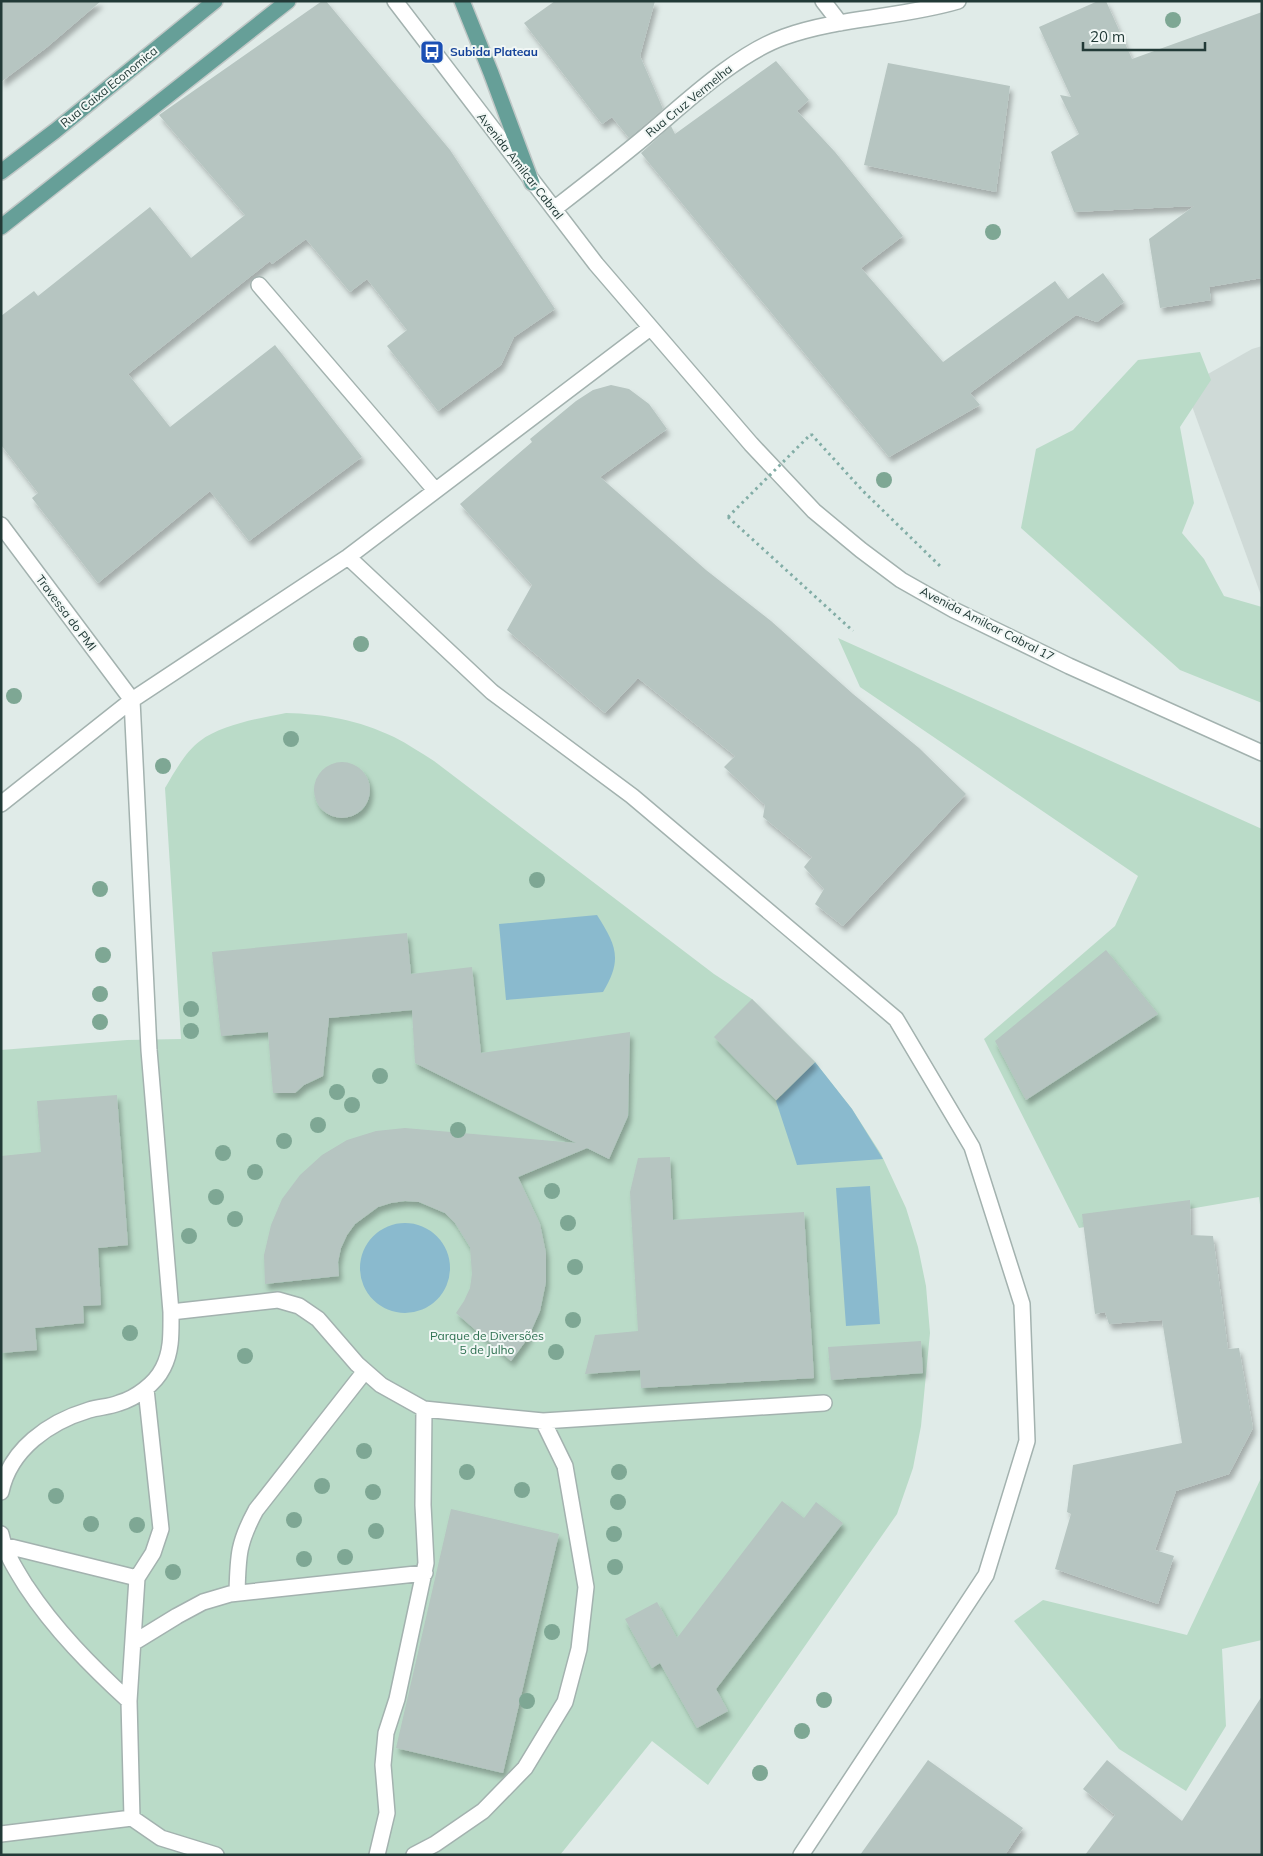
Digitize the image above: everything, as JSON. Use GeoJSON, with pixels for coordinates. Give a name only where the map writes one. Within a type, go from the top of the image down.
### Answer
{"type":"FeatureCollection","features":[{"type":"Feature","properties":{"kind":"main road","name":"Rua Caixa Economica"},"geometry":{"type":"LineString","coordinates":[[1,172],[55,131],[215,1]]}},
{"type":"Feature","properties":{"kind":"main road"},"geometry":{"type":"LineString","coordinates":[[1,227],[288,1]]}},
{"type":"Feature","properties":{"kind":"main road"},"geometry":{"type":"LineString","coordinates":[[462,1],[532,183]]}},
{"type":"Feature","properties":{"kind":"street","name":"Avenida Amilcar Cabral"},"geometry":{"type":"LineString","coordinates":[[395,1],[532,183],[650,328]]}},
{"type":"Feature","properties":{"kind":"street"},"geometry":{"type":"LineString","coordinates":[[823,1],[840,23]]}},
{"type":"Feature","properties":{"kind":"street","name":"Rua Cruz Vermelha"},"geometry":{"type":"LineString","coordinates":[[554,209],[634,146],[717,76],[750,54],[781,38],[818,26],[932,9],[958,1]]}},
{"type":"Feature","properties":{"kind":"street"},"geometry":{"type":"LineString","coordinates":[[259,285],[435,490]]}},
{"type":"Feature","properties":{"kind":"street"},"geometry":{"type":"LineString","coordinates":[[1,804],[132,700],[348,557],[650,328]]}},
{"type":"Feature","properties":{"kind":"street","name":"Avenida Amilcar Cabral 17"},"geometry":{"type":"LineString","coordinates":[[650,328],[814,511],[901,580],[954,610],[1069,666],[1262,753]]}},
{"type":"Feature","properties":{"kind":"street","name":"Travessa do PMI"},"geometry":{"type":"LineString","coordinates":[[1,525],[132,700]]}},
{"type":"Feature","properties":{"kind":"street"},"geometry":{"type":"LineString","coordinates":[[348,557],[492,692],[632,796],[896,1019],[972,1147],[1022,1304],[1027,1442],[986,1576],[801,1855]]}},
{"type":"Feature","properties":{"kind":"street"},"geometry":{"type":"LineString","coordinates":[[1,1492],[14,1460],[33,1439],[59,1422],[88,1410],[120,1403],[146,1389],[163,1369],[171,1344],[149,1050],[132,700]]}},
{"type":"Feature","properties":{"kind":"street"},"geometry":{"type":"LineString","coordinates":[[170,1312],[278,1300],[299,1306],[318,1319],[352,1358],[381,1385],[424,1409],[543,1422],[824,1403]]}},
{"type":"Feature","properties":{"kind":"street"},"geometry":{"type":"LineString","coordinates":[[237,1593],[238,1556],[244,1531],[256,1510],[366,1371]]}},
{"type":"Feature","properties":{"kind":"street"},"geometry":{"type":"LineString","coordinates":[[132,1818],[129,1701],[137,1578],[153,1553],[161,1529],[146,1389]]}},
{"type":"Feature","properties":{"kind":"street"},"geometry":{"type":"LineString","coordinates":[[377,1855],[387,1813],[383,1765],[386,1733],[397,1699],[425,1573],[423,1505],[424,1409]]}},
{"type":"Feature","properties":{"kind":"street"},"geometry":{"type":"LineString","coordinates":[[414,1855],[435,1844],[483,1811],[495,1799],[525,1768],[565,1702],[579,1649],[586,1587],[565,1466],[543,1422]]}},
{"type":"Feature","properties":{"kind":"street"},"geometry":{"type":"LineString","coordinates":[[2,1540],[137,1578]]}},
{"type":"Feature","properties":{"kind":"street"},"geometry":{"type":"LineString","coordinates":[[2,1540],[17,1572],[46,1615],[88,1663],[129,1701]]}},
{"type":"Feature","properties":{"kind":"street"},"geometry":{"type":"LineString","coordinates":[[134,1643],[203,1602],[237,1593],[425,1573]]}},
{"type":"Feature","properties":{"kind":"street"},"geometry":{"type":"LineString","coordinates":[[1,1834],[132,1818],[161,1838],[216,1855]]}},
{"type":"Feature","properties":{"kind":"path"},"geometry":{"type":"LineString","coordinates":[[853,631],[728,517],[811,434],[862,491],[946,572]]}},
{"type":"Feature","properties":{"kind":"shaded area"},"geometry":{"type":"Polygon","coordinates":[[[1262,346],[1262,598],[1185,387],[1252,349],[1262,346]]]}},
{"type":"Feature","properties":{"kind":"green space"},"geometry":{"type":"Polygon","coordinates":[[[1200,352],[1211,380],[1180,427],[1194,503],[1182,533],[1204,559],[1224,596],[1262,607],[1262,703],[1180,670],[1021,528],[1036,449],[1073,430],[1138,360],[1200,352]]]}},
{"type":"Feature","properties":{"kind":"green space"},"geometry":{"type":"Polygon","coordinates":[[[838,638],[1262,829],[1262,1220],[1259,1197],[1079,1228],[984,1039],[1115,926],[1138,876],[860,687],[838,638]]]}},
{"type":"Feature","properties":{"kind":"green space","name":"Parque de Diversões 5 de Julho"},"geometry":{"type":"Polygon","coordinates":[[[286,713],[341,719],[367,726],[399,740],[434,761],[714,974],[752,999],[815,1062],[852,1109],[881,1154],[906,1208],[918,1247],[926,1286],[930,1333],[921,1426],[913,1468],[897,1514],[708,1785],[652,1741],[560,1855],[1,1855],[1,1050],[127,1040],[181,1039],[165,788],[189,751],[209,735],[230,726],[286,713]]]}},
{"type":"Feature","properties":{"kind":"green space"},"geometry":{"type":"Polygon","coordinates":[[[1262,1476],[1262,1640],[1222,1649],[1226,1726],[1186,1791],[1119,1749],[1014,1621],[1043,1600],[1187,1635],[1262,1476]]]}},
{"type":"Feature","properties":{"kind":"water"},"geometry":{"type":"Polygon","coordinates":[[[597,915],[609,935],[615,952],[613,970],[603,992],[506,1000],[499,924],[597,915]]]}},
{"type":"Feature","properties":{"kind":"water"},"geometry":{"type":"Polygon","coordinates":[[[815,1062],[852,1109],[883,1159],[797,1165],[776,1101],[815,1062]]]}},
{"type":"Feature","properties":{"kind":"water"},"geometry":{"type":"Polygon","coordinates":[[[870,1186],[880,1324],[846,1326],[836,1188],[870,1186]]]}},
{"type":"Feature","properties":{"kind":"water"},"geometry":{"type":"Polygon","coordinates":[[[396,1223],[414,1223],[430,1230],[443,1243],[450,1259],[450,1277],[443,1293],[430,1306],[414,1313],[396,1313],[380,1306],[367,1293],[360,1277],[360,1259],[367,1243],[380,1230],[396,1223]]]}},
{"type":"Feature","properties":{"kind":"building"},"geometry":{"type":"Polygon","coordinates":[[[1,1],[101,1],[46,48],[1,82],[1,1]]]}},
{"type":"Feature","properties":{"kind":"building"},"geometry":{"type":"Polygon","coordinates":[[[322,1],[326,1],[450,150],[555,309],[514,337],[501,365],[438,411],[387,346],[407,330],[367,279],[350,292],[306,239],[272,264],[270,261],[128,374],[170,427],[275,345],[362,457],[249,541],[210,491],[98,583],[32,498],[38,493],[1,445],[1,316],[34,291],[38,296],[150,207],[191,258],[245,215],[159,115],[322,1]]]}},
{"type":"Feature","properties":{"kind":"building"},"geometry":{"type":"Polygon","coordinates":[[[555,1],[655,1],[640,56],[663,109],[629,138],[612,117],[602,124],[524,23],[555,1]]]}},
{"type":"Feature","properties":{"kind":"building"},"geometry":{"type":"Polygon","coordinates":[[[1098,1],[1106,1],[1132,59],[1262,12],[1262,278],[1209,287],[1211,300],[1160,308],[1149,239],[1194,206],[1074,212],[1051,152],[1079,134],[1060,95],[1071,97],[1039,27],[1098,1]]]}},
{"type":"Feature","properties":{"kind":"building"},"geometry":{"type":"Polygon","coordinates":[[[776,61],[809,100],[797,111],[835,152],[903,236],[861,268],[943,362],[1055,281],[1068,299],[1103,273],[1124,302],[1097,322],[1076,315],[970,393],[980,405],[889,457],[641,153],[671,126],[675,134],[776,61]]]}},
{"type":"Feature","properties":{"kind":"building"},"geometry":{"type":"Polygon","coordinates":[[[888,63],[1010,86],[996,192],[864,165],[888,63]]]}},
{"type":"Feature","properties":{"kind":"building"},"geometry":{"type":"Polygon","coordinates":[[[611,385],[629,389],[649,404],[667,429],[600,477],[706,570],[771,621],[853,694],[919,748],[966,794],[843,926],[815,904],[824,889],[804,867],[812,857],[763,817],[765,805],[724,767],[735,756],[638,678],[605,713],[507,630],[532,585],[460,504],[532,442],[530,439],[576,401],[593,390],[611,385]]]}},
{"type":"Feature","properties":{"kind":"building"},"geometry":{"type":"Polygon","coordinates":[[[342,762],[353,764],[362,770],[368,779],[370,790],[368,801],[362,810],[353,816],[342,818],[331,816],[322,810],[316,801],[314,790],[316,779],[322,770],[331,764],[342,762]]]}},
{"type":"Feature","properties":{"kind":"building"},"geometry":{"type":"Polygon","coordinates":[[[407,933],[411,974],[472,967],[481,1053],[630,1032],[628,1116],[609,1159],[587,1148],[518,1177],[540,1224],[546,1253],[546,1282],[540,1311],[528,1338],[511,1361],[456,1313],[470,1288],[472,1274],[470,1247],[455,1223],[445,1213],[419,1202],[405,1201],[378,1207],[355,1224],[341,1248],[338,1262],[339,1276],[265,1284],[264,1255],[271,1225],[282,1199],[300,1175],[322,1155],[347,1140],[376,1131],[405,1128],[576,1143],[415,1063],[412,1010],[329,1018],[323,1076],[304,1085],[295,1093],[273,1093],[268,1032],[221,1036],[212,952],[407,933]]]}},
{"type":"Feature","properties":{"kind":"building"},"geometry":{"type":"Polygon","coordinates":[[[1106,950],[1158,1014],[1026,1100],[995,1041],[1106,950]]]}},
{"type":"Feature","properties":{"kind":"building"},"geometry":{"type":"Polygon","coordinates":[[[752,999],[815,1062],[776,1100],[714,1037],[752,999]]]}},
{"type":"Feature","properties":{"kind":"building"},"geometry":{"type":"Polygon","coordinates":[[[117,1095],[128,1245],[98,1248],[101,1305],[83,1306],[84,1323],[35,1328],[37,1350],[1,1353],[1,1156],[41,1152],[37,1101],[117,1095]]]}},
{"type":"Feature","properties":{"kind":"building"},"geometry":{"type":"Polygon","coordinates":[[[670,1157],[673,1220],[804,1212],[814,1378],[641,1388],[640,1370],[585,1374],[595,1335],[638,1331],[630,1192],[638,1158],[670,1157]]]}},
{"type":"Feature","properties":{"kind":"building"},"geometry":{"type":"Polygon","coordinates":[[[1190,1200],[1191,1235],[1213,1236],[1228,1349],[1239,1348],[1253,1428],[1229,1474],[1176,1491],[1155,1550],[1174,1556],[1158,1604],[1055,1569],[1071,1514],[1067,1512],[1073,1465],[1182,1443],[1162,1320],[1109,1324],[1105,1312],[1095,1314],[1082,1214],[1190,1200]]]}},
{"type":"Feature","properties":{"kind":"building"},"geometry":{"type":"Polygon","coordinates":[[[921,1341],[923,1373],[831,1380],[828,1347],[921,1341]]]}},
{"type":"Feature","properties":{"kind":"building"},"geometry":{"type":"Polygon","coordinates":[[[782,1501],[804,1518],[816,1502],[843,1523],[716,1689],[728,1711],[697,1728],[660,1663],[652,1668],[625,1619],[657,1602],[677,1638],[782,1501]]]}},
{"type":"Feature","properties":{"kind":"building"},"geometry":{"type":"Polygon","coordinates":[[[451,1509],[559,1534],[503,1773],[396,1748],[451,1509]]]}},
{"type":"Feature","properties":{"kind":"building"},"geometry":{"type":"Polygon","coordinates":[[[1262,1696],[1262,1855],[1085,1855],[1115,1815],[1083,1789],[1107,1760],[1182,1821],[1262,1696]]]}},
{"type":"Feature","properties":{"kind":"building"},"geometry":{"type":"Polygon","coordinates":[[[928,1760],[1023,1828],[1005,1855],[860,1855],[928,1760]]]}},
{"type":"Feature","properties":{"kind":"place","name":"Subida Plateau"},"geometry":{"type":"Point","coordinates":[432,52]}}]}
